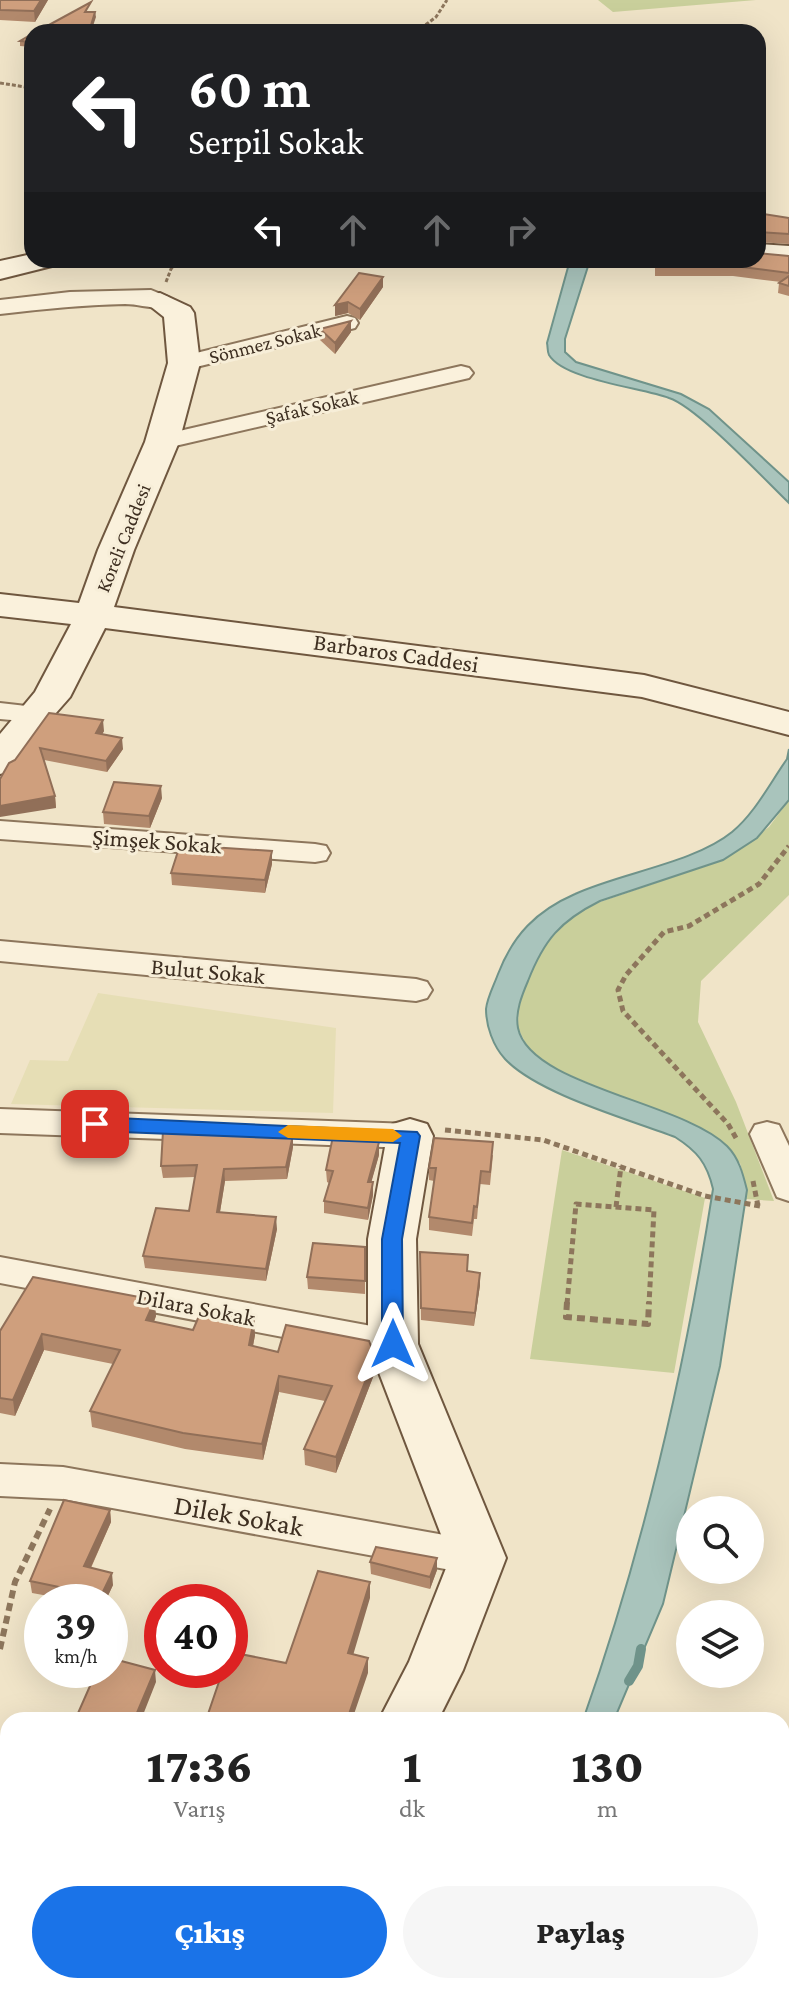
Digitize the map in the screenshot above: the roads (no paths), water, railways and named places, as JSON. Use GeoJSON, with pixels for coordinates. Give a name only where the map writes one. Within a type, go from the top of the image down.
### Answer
{"type":"FeatureCollection","features":[{"type":"Feature","properties":{"kind":"street"},"geometry":{"type":"LineString","coordinates":[[766,254],[789,255]]}},
{"type":"Feature","properties":{"kind":"street"},"geometry":{"type":"LineString","coordinates":[[0,270],[24,264]]}},
{"type":"Feature","properties":{"kind":"street"},"geometry":{"type":"LineString","coordinates":[[0,307],[70,299],[151,297],[160,302]]}},
{"type":"Feature","properties":{"kind":"street","name":"Koreli Caddesi"},"geometry":{"type":"LineString","coordinates":[[0,762],[17,713],[51,697],[93,616],[116,550],[162,442],[184,363],[179,313],[160,302]]}},
{"type":"Feature","properties":{"kind":"street","name":"Sönmez Sokak"},"geometry":{"type":"LineString","coordinates":[[184,363],[347,323]]}},
{"type":"Feature","properties":{"kind":"street","name":"Şafak Sokak"},"geometry":{"type":"LineString","coordinates":[[162,442],[461,373]]}},
{"type":"Feature","properties":{"kind":"street","name":"Barbaros Caddesi"},"geometry":{"type":"LineString","coordinates":[[0,605],[644,686],[788,724]]}},
{"type":"Feature","properties":{"kind":"street","name":"Şimşek Sokak"},"geometry":{"type":"LineString","coordinates":[[0,830],[315,853]]}},
{"type":"Feature","properties":{"kind":"street","name":"Bulut Sokak"},"geometry":{"type":"LineString","coordinates":[[0,951],[416,990]]}},
{"type":"Feature","properties":{"kind":"street"},"geometry":{"type":"LineString","coordinates":[[0,1121],[425,1133],[392,1239],[393,1344],[478,1558],[434,1670],[412,1712]]}},
{"type":"Feature","properties":{"kind":"street"},"geometry":{"type":"LineString","coordinates":[[752,1137],[789,1188]]}},
{"type":"Feature","properties":{"kind":"street","name":"Dilara Sokak"},"geometry":{"type":"LineString","coordinates":[[0,1270],[393,1344]]}},
{"type":"Feature","properties":{"kind":"street","name":"Dilek Sokak"},"geometry":{"type":"LineString","coordinates":[[0,1480],[63,1483],[478,1558]]}},
{"type":"Feature","properties":{"kind":"water"},"geometry":{"type":"Polygon","coordinates":[[[568,268],[587,268],[565,339],[565,352],[576,362],[681,394],[709,409],[789,482],[789,503],[713,429],[681,404],[657,394],[570,371],[549,355],[547,343],[568,268]]]}},
{"type":"Feature","properties":{"kind":"water"},"geometry":{"type":"Polygon","coordinates":[[[789,749],[789,800],[757,838],[723,860],[600,901],[574,916],[555,933],[540,954],[518,1010],[518,1028],[529,1048],[550,1065],[706,1131],[735,1156],[747,1190],[720,1366],[689,1496],[676,1496],[676,1550],[663,1604],[617,1712],[586,1712],[644,1524],[676,1390],[713,1189],[700,1158],[675,1137],[561,1094],[520,1072],[505,1059],[494,1042],[486,1009],[511,947],[537,916],[575,894],[677,860],[716,843],[732,832],[755,807],[787,759],[789,749]]]}},
{"type":"Feature","properties":{"kind":"waterway"},"geometry":{"type":"LineString","coordinates":[[629,1681],[638,1666],[641,1649]]}}]}
